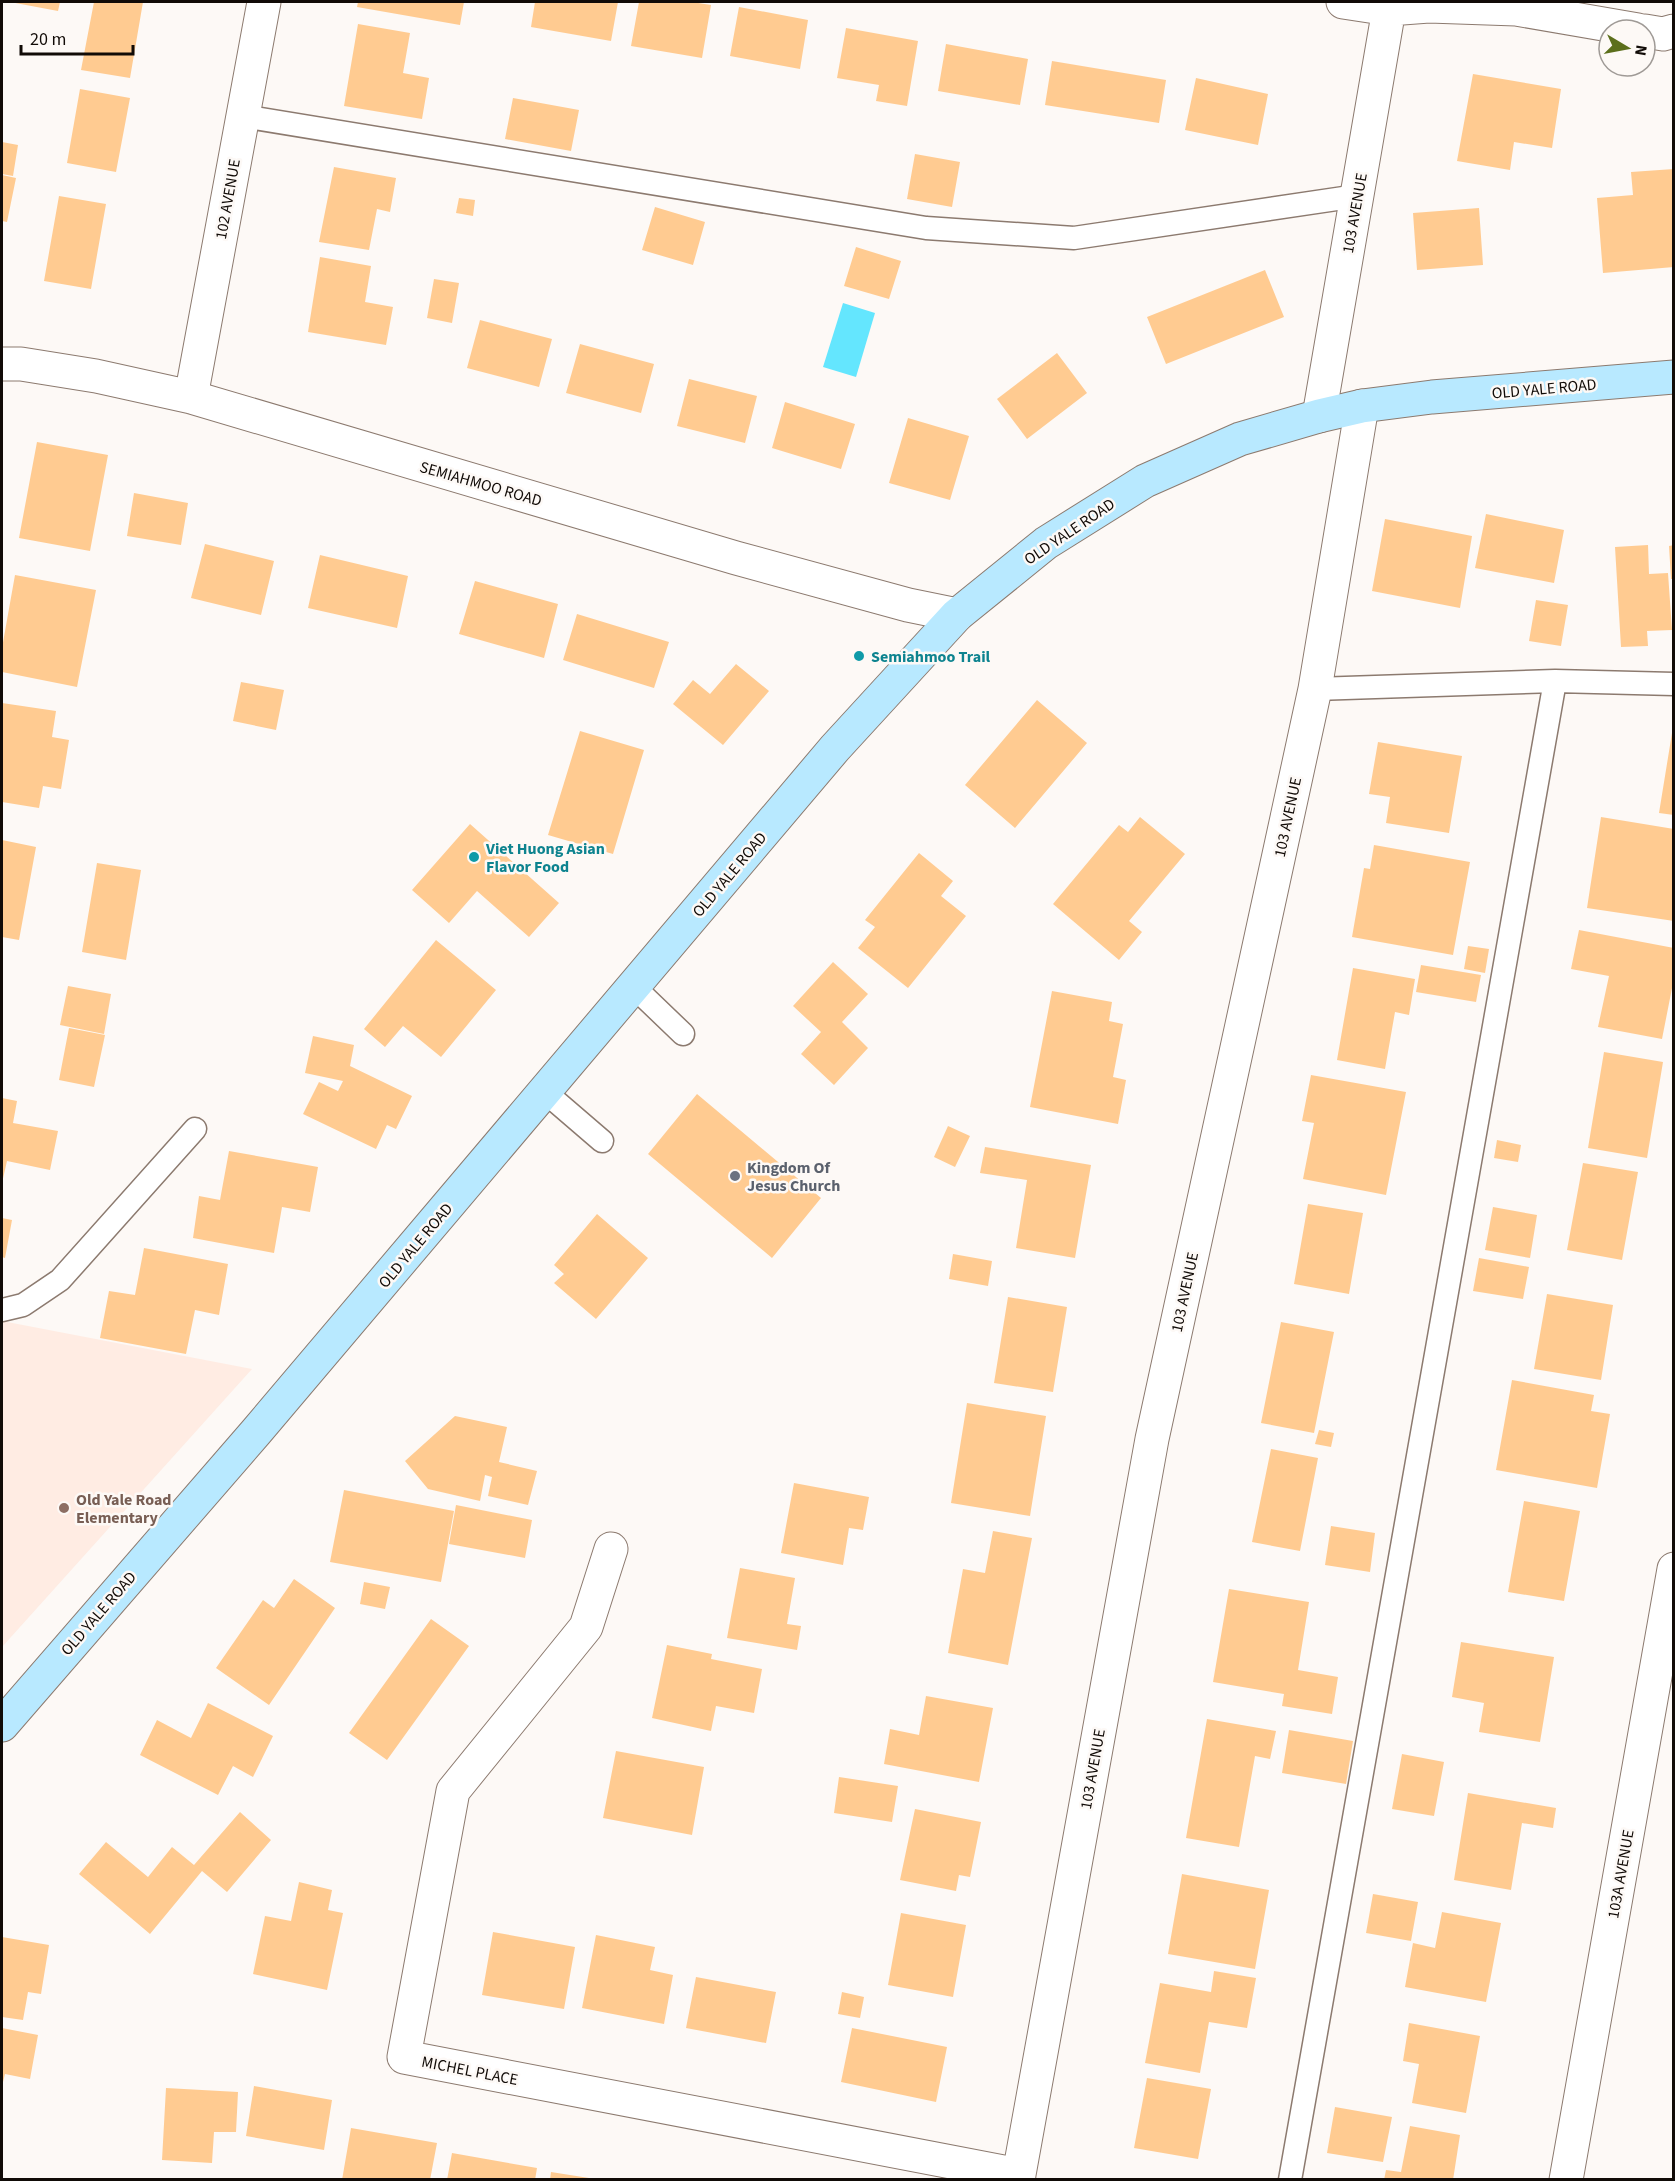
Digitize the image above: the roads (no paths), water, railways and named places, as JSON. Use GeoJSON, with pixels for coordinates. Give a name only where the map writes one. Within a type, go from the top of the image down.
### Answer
{"type":"FeatureCollection","features":[{"type":"Feature","properties":{"kind":"main road","name":"OLD YALE ROAD"},"geometry":{"type":"LineString","coordinates":[[2,1725],[256,1432],[835,748],[957,615],[1046,543],[1145,481],[1240,439],[1319,416],[1362,406],[1432,397],[1674,377]]}},
{"type":"Feature","properties":{"kind":"street","name":"102 AVENUE"},"geometry":{"type":"LineString","coordinates":[[191,397],[264,2]]}},
{"type":"Feature","properties":{"kind":"street"},"geometry":{"type":"LineString","coordinates":[[1343,2],[1389,9],[1429,6],[1516,9],[1597,23]]}},
{"type":"Feature","properties":{"kind":"street","name":"103 AVENUE"},"geometry":{"type":"LineString","coordinates":[[1319,416],[1389,9]]}},
{"type":"Feature","properties":{"kind":"street"},"geometry":{"type":"LineString","coordinates":[[1657,33],[1663,34],[1674,30]]}},
{"type":"Feature","properties":{"kind":"street","name":"SEMIAHMOO ROAD"},"geometry":{"type":"LineString","coordinates":[[2,364],[21,364],[96,376],[191,397],[736,558],[908,605],[957,615]]}},
{"type":"Feature","properties":{"kind":"street","name":"103 AVENUE"},"geometry":{"type":"LineString","coordinates":[[1018,2177],[1152,1439],[1315,689],[1362,406]]}},
{"type":"Feature","properties":{"kind":"street","name":"MICHEL PLACE"},"geometry":{"type":"LineString","coordinates":[[611,1549],[586,1627],[453,1791],[404,2057],[1018,2177]]}},
{"type":"Feature","properties":{"kind":"street","name":"103A AVENUE"},"geometry":{"type":"LineString","coordinates":[[1566,2180],[1674,1569]]}},
{"type":"Feature","properties":{"kind":"lane"},"geometry":{"type":"LineString","coordinates":[[243,116],[926,228],[1063,238],[1357,196]]}},
{"type":"Feature","properties":{"kind":"lane"},"geometry":{"type":"LineString","coordinates":[[1315,689],[1555,681],[1674,684]]}},
{"type":"Feature","properties":{"kind":"lane"},"geometry":{"type":"LineString","coordinates":[[1290,2180],[1555,681]]}},
{"type":"Feature","properties":{"kind":"lane"},"geometry":{"type":"LineString","coordinates":[[633,986],[683,1034]]}},
{"type":"Feature","properties":{"kind":"lane"},"geometry":{"type":"LineString","coordinates":[[545,1092],[602,1141]]}},
{"type":"Feature","properties":{"kind":"lane"},"geometry":{"type":"LineString","coordinates":[[2,1310],[23,1305],[60,1280],[195,1129]]}},
{"type":"Feature","properties":{"kind":"water"},"geometry":{"type":"Polygon","coordinates":[[[843,303],[875,313],[856,377],[823,367],[843,303]]]}},
{"type":"Feature","properties":{"kind":"place","name":"Semiahmoo Trail"},"geometry":{"type":"Point","coordinates":[859,656]}},
{"type":"Feature","properties":{"kind":"place","name":"Viet Huong Asian Flavor Food"},"geometry":{"type":"Point","coordinates":[474,857]}},
{"type":"Feature","properties":{"kind":"place","name":"Kingdom Of Jesus Church"},"geometry":{"type":"Point","coordinates":[735,1176]}},
{"type":"Feature","properties":{"kind":"place","name":"Old Yale Road Elementary"},"geometry":{"type":"Point","coordinates":[64,1508]}}]}
